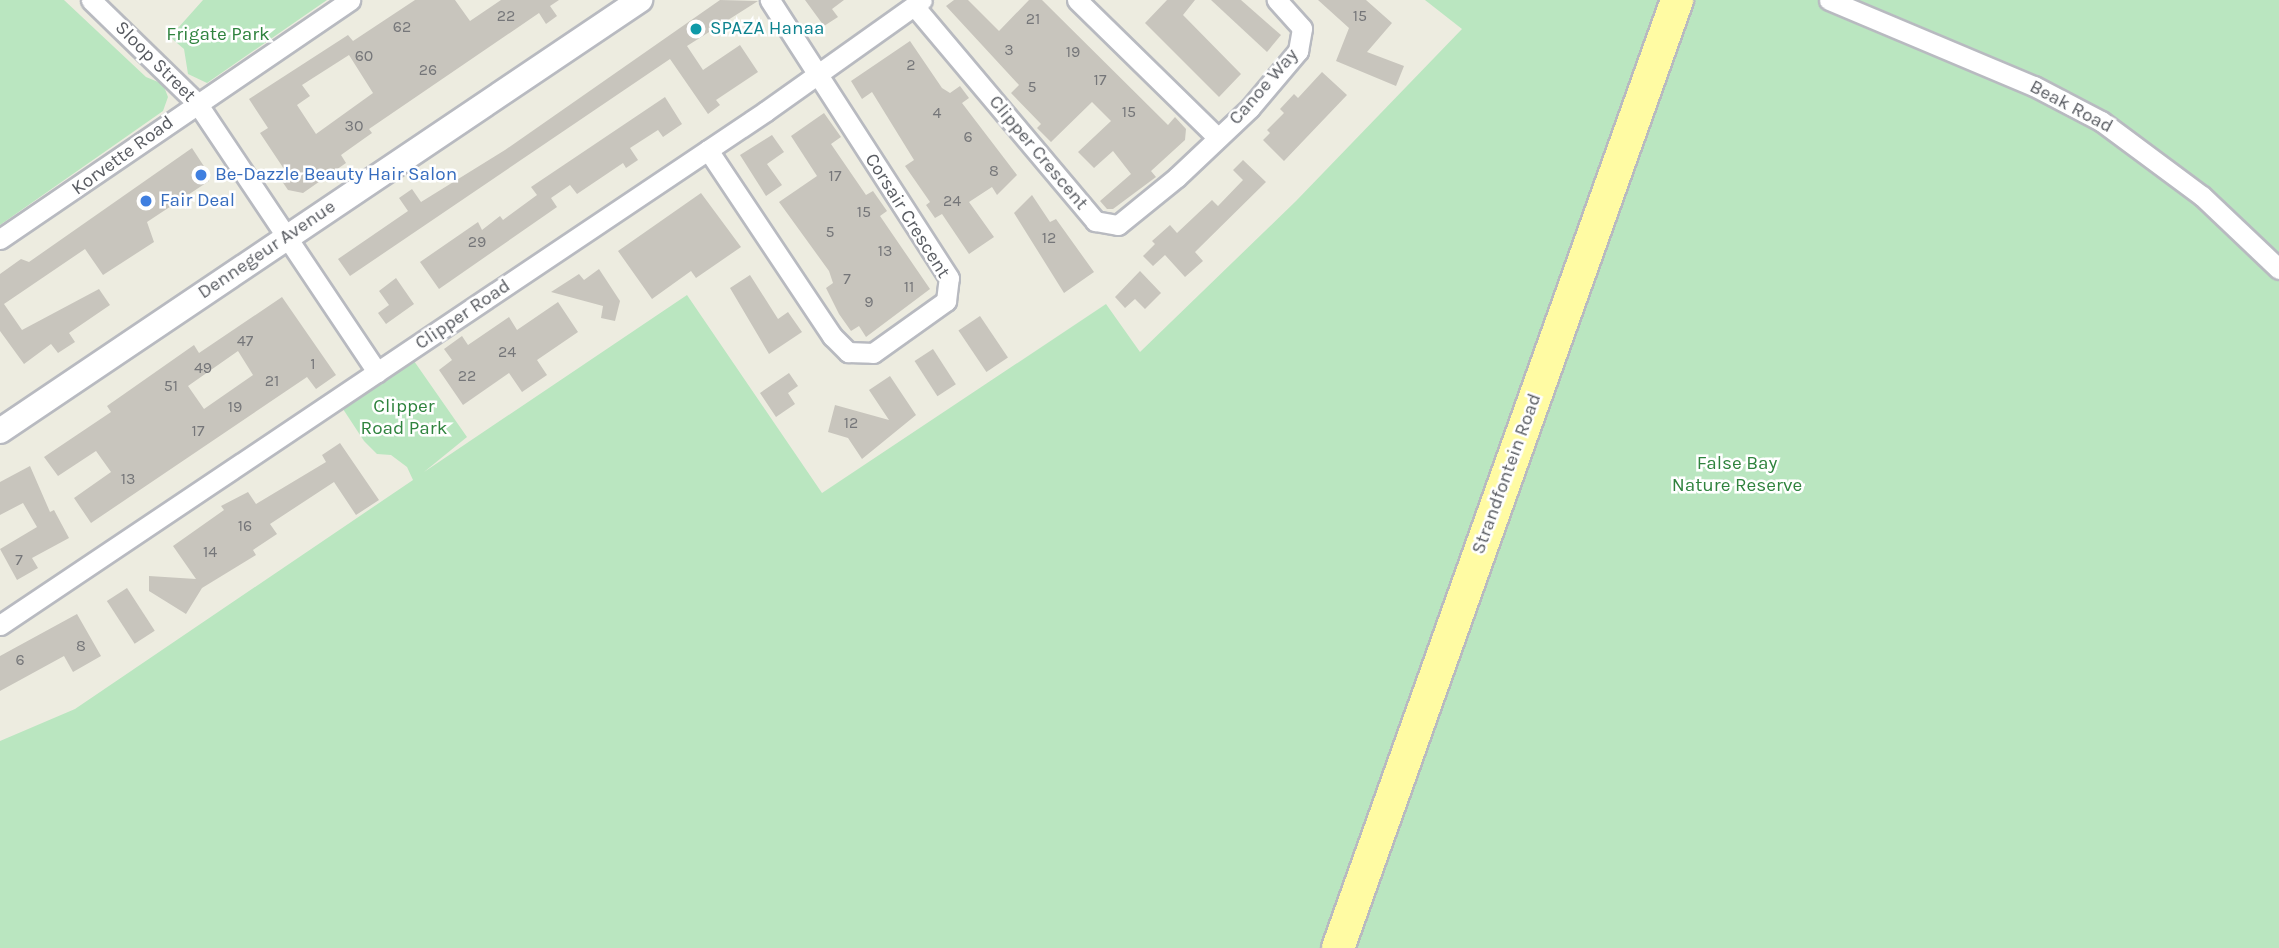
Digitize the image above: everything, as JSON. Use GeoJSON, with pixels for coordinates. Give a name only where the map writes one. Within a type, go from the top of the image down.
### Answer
{"type":"FeatureCollection","features":[{"type":"Feature","properties":{"kind":"main road","name":"Strandfontein Road"},"geometry":{"type":"LineString","coordinates":[[1338,948],[1677,0]]}},
{"type":"Feature","properties":{"kind":"street","name":"Sloop Street"},"geometry":{"type":"LineString","coordinates":[[91,0],[197,103],[377,372]]}},
{"type":"Feature","properties":{"kind":"street","name":"Korvette Road"},"geometry":{"type":"LineString","coordinates":[[0,239],[350,0]]}},
{"type":"Feature","properties":{"kind":"street","name":"Dennegeur Avenue"},"geometry":{"type":"LineString","coordinates":[[0,431],[640,0]]}},
{"type":"Feature","properties":{"kind":"street","name":"Corsair Crescent"},"geometry":{"type":"LineString","coordinates":[[708,150],[839,346],[858,355],[873,353],[937,311],[949,295],[949,278],[770,0]]}},
{"type":"Feature","properties":{"kind":"street"},"geometry":{"type":"LineString","coordinates":[[1077,0],[1218,138]]}},
{"type":"Feature","properties":{"kind":"street","name":"Canoe Way"},"geometry":{"type":"LineString","coordinates":[[1218,138],[1250,108],[1302,43],[1297,19],[1277,0]]}},
{"type":"Feature","properties":{"kind":"street","name":"Beak Road"},"geometry":{"type":"LineString","coordinates":[[1829,0],[2034,86],[2101,121],[2202,196],[2279,269]]}},
{"type":"Feature","properties":{"kind":"street","name":"Clipper Road"},"geometry":{"type":"LineString","coordinates":[[0,625],[708,150],[918,4]]}},
{"type":"Feature","properties":{"kind":"street","name":"Clipper Crescent"},"geometry":{"type":"LineString","coordinates":[[918,4],[1095,221],[1106,225],[1126,222],[1218,138]]}},
{"type":"Feature","properties":{"kind":"green space"},"geometry":{"type":"Polygon","coordinates":[[[0,0],[64,0],[146,77],[163,84],[168,97],[163,111],[0,225],[0,0]]]}},
{"type":"Feature","properties":{"kind":"green space","name":"Frigate Park"},"geometry":{"type":"Polygon","coordinates":[[[203,0],[327,0],[207,83],[188,74],[184,49],[170,37],[203,0]]]}},
{"type":"Feature","properties":{"kind":"green space","name":"False Bay Nature Reserve"},"geometry":{"type":"Polygon","coordinates":[[[1425,0],[2279,0],[2279,948],[0,948],[0,741],[75,709],[413,480],[407,467],[391,455],[377,454],[364,441],[343,409],[414,361],[467,437],[424,472],[687,295],[822,493],[1106,304],[1140,352],[1296,201],[1462,29],[1425,0]]]}},
{"type":"Feature","properties":{"kind":"building"},"geometry":{"type":"Polygon","coordinates":[[[415,0],[455,0],[470,21],[501,0],[559,0],[550,6],[557,16],[546,24],[539,13],[369,129],[372,133],[341,155],[346,163],[303,193],[288,190],[277,174],[284,169],[260,133],[268,128],[249,99],[348,35],[353,41],[415,0]],[[349,55],[302,85],[310,96],[297,105],[316,134],[373,93],[349,55]]]}},
{"type":"Feature","properties":{"kind":"building"},"geometry":{"type":"Polygon","coordinates":[[[720,0],[758,1],[687,46],[703,70],[740,45],[758,72],[716,100],[720,105],[708,114],[670,59],[350,276],[338,259],[408,211],[399,198],[412,189],[421,202],[505,150],[720,0]]]}},
{"type":"Feature","properties":{"kind":"building"},"geometry":{"type":"Polygon","coordinates":[[[805,0],[844,0],[832,9],[838,17],[824,26],[805,0]]]}},
{"type":"Feature","properties":{"kind":"building"},"geometry":{"type":"Polygon","coordinates":[[[954,0],[968,0],[999,31],[1029,0],[1042,0],[1168,125],[1175,117],[1186,129],[1185,140],[1151,171],[1156,177],[1113,209],[1107,209],[1100,201],[1131,174],[1113,151],[1094,168],[1078,152],[1111,121],[1092,102],[1051,142],[1037,128],[1041,124],[1011,93],[1019,85],[946,6],[954,0]]]}},
{"type":"Feature","properties":{"kind":"building"},"geometry":{"type":"Polygon","coordinates":[[[1167,0],[1195,0],[1183,15],[1241,74],[1219,97],[1145,23],[1167,0]]]}},
{"type":"Feature","properties":{"kind":"building"},"geometry":{"type":"Polygon","coordinates":[[[1211,0],[1241,0],[1281,35],[1267,52],[1211,0]]]}},
{"type":"Feature","properties":{"kind":"building"},"geometry":{"type":"Polygon","coordinates":[[[1318,0],[1366,0],[1392,23],[1367,52],[1404,66],[1396,86],[1336,61],[1349,28],[1318,0]]]}},
{"type":"Feature","properties":{"kind":"building"},"geometry":{"type":"Polygon","coordinates":[[[910,41],[942,88],[950,93],[960,86],[969,98],[962,103],[1017,175],[997,195],[992,187],[969,202],[994,237],[969,254],[942,214],[935,218],[926,205],[930,202],[905,166],[914,160],[872,92],[862,99],[851,81],[910,41]]]}},
{"type":"Feature","properties":{"kind":"building"},"geometry":{"type":"Polygon","coordinates":[[[1322,72],[1347,95],[1284,161],[1263,140],[1270,133],[1267,130],[1284,113],[1280,109],[1294,94],[1298,98],[1322,72]]]}},
{"type":"Feature","properties":{"kind":"building"},"geometry":{"type":"Polygon","coordinates":[[[665,97],[682,124],[663,137],[658,130],[630,148],[638,160],[626,168],[623,163],[577,194],[570,185],[551,198],[557,207],[439,289],[420,262],[478,222],[482,230],[500,216],[503,220],[537,195],[531,187],[665,97]]]}},
{"type":"Feature","properties":{"kind":"building"},"geometry":{"type":"Polygon","coordinates":[[[824,113],[841,137],[831,144],[866,195],[873,191],[887,211],[880,216],[930,289],[866,337],[859,326],[851,331],[839,314],[826,288],[833,283],[829,271],[779,202],[817,176],[791,136],[824,113]]]}},
{"type":"Feature","properties":{"kind":"building"},"geometry":{"type":"Polygon","coordinates":[[[772,135],[784,152],[767,164],[782,185],[766,196],[740,155],[772,135]]]}},
{"type":"Feature","properties":{"kind":"building"},"geometry":{"type":"Polygon","coordinates":[[[192,148],[209,174],[209,181],[147,222],[154,242],[103,275],[85,249],[4,304],[22,330],[99,289],[110,305],[69,333],[75,342],[58,353],[51,344],[24,364],[0,331],[0,274],[21,259],[29,262],[192,148]]]}},
{"type":"Feature","properties":{"kind":"building"},"geometry":{"type":"Polygon","coordinates":[[[1243,160],[1266,182],[1195,252],[1203,261],[1185,277],[1165,255],[1153,266],[1143,256],[1155,244],[1152,241],[1170,225],[1177,233],[1212,200],[1218,206],[1243,180],[1233,170],[1243,160]]]}},
{"type":"Feature","properties":{"kind":"building"},"geometry":{"type":"Polygon","coordinates":[[[701,193],[741,247],[696,278],[691,271],[652,299],[618,251],[701,193]]]}},
{"type":"Feature","properties":{"kind":"building"},"geometry":{"type":"Polygon","coordinates":[[[1032,195],[1050,222],[1056,219],[1094,272],[1064,293],[1014,213],[1032,195]]]}},
{"type":"Feature","properties":{"kind":"building"},"geometry":{"type":"Polygon","coordinates":[[[599,269],[620,301],[615,321],[601,318],[603,306],[551,292],[579,274],[584,280],[599,269]]]}},
{"type":"Feature","properties":{"kind":"building"},"geometry":{"type":"Polygon","coordinates":[[[1140,271],[1161,293],[1145,309],[1135,299],[1125,308],[1115,297],[1140,271]]]}},
{"type":"Feature","properties":{"kind":"building"},"geometry":{"type":"Polygon","coordinates":[[[750,275],[778,319],[788,312],[802,332],[769,354],[730,288],[750,275]]]}},
{"type":"Feature","properties":{"kind":"building"},"geometry":{"type":"Polygon","coordinates":[[[396,278],[414,304],[386,324],[378,313],[389,305],[379,291],[396,278]]]}},
{"type":"Feature","properties":{"kind":"building"},"geometry":{"type":"Polygon","coordinates":[[[282,297],[336,375],[316,389],[307,377],[91,523],[74,498],[111,472],[96,451],[58,476],[44,457],[111,412],[107,406],[194,345],[199,353],[282,297]],[[238,351],[188,386],[204,409],[253,375],[238,351]]]}},
{"type":"Feature","properties":{"kind":"building"},"geometry":{"type":"Polygon","coordinates":[[[558,302],[578,332],[537,360],[547,375],[522,392],[509,373],[463,405],[439,370],[452,360],[444,349],[462,336],[468,345],[509,317],[517,330],[558,302]]]}},
{"type":"Feature","properties":{"kind":"building"},"geometry":{"type":"Polygon","coordinates":[[[980,316],[1008,357],[986,372],[958,331],[980,316]]]}},
{"type":"Feature","properties":{"kind":"building"},"geometry":{"type":"Polygon","coordinates":[[[933,349],[956,384],[937,396],[915,361],[933,349]]]}},
{"type":"Feature","properties":{"kind":"building"},"geometry":{"type":"Polygon","coordinates":[[[789,373],[798,386],[788,393],[795,404],[776,417],[760,393],[789,373]]]}},
{"type":"Feature","properties":{"kind":"building"},"geometry":{"type":"Polygon","coordinates":[[[890,376],[916,415],[862,459],[848,438],[828,432],[835,405],[889,420],[869,390],[890,376]]]}},
{"type":"Feature","properties":{"kind":"building"},"geometry":{"type":"Polygon","coordinates":[[[340,443],[379,500],[356,515],[334,482],[270,524],[277,534],[253,550],[256,555],[202,588],[186,614],[149,591],[149,576],[196,579],[173,546],[224,510],[221,506],[248,492],[256,504],[326,462],[322,455],[340,443]]]}},
{"type":"Feature","properties":{"kind":"building"},"geometry":{"type":"Polygon","coordinates":[[[30,466],[50,512],[54,510],[69,538],[32,558],[38,568],[17,580],[0,549],[37,527],[23,503],[0,515],[0,482],[30,466]]]}},
{"type":"Feature","properties":{"kind":"building"},"geometry":{"type":"Polygon","coordinates":[[[127,588],[155,631],[135,644],[107,601],[127,588]]]}},
{"type":"Feature","properties":{"kind":"building"},"geometry":{"type":"Polygon","coordinates":[[[77,614],[101,656],[73,672],[64,656],[0,691],[0,656],[77,614]]]}},
{"type":"Feature","properties":{"kind":"place","name":"SPAZA Hanaa"},"geometry":{"type":"Point","coordinates":[696,29]}},
{"type":"Feature","properties":{"kind":"place","name":"Be-Dazzle Beauty Hair Salon"},"geometry":{"type":"Point","coordinates":[201,175]}},
{"type":"Feature","properties":{"kind":"place","name":"Fair Deal"},"geometry":{"type":"Point","coordinates":[146,201]}},
{"type":"Feature","properties":{"kind":"park label","name":"Clipper Road Park"},"geometry":{"type":"Point","coordinates":[404,418]}}]}
